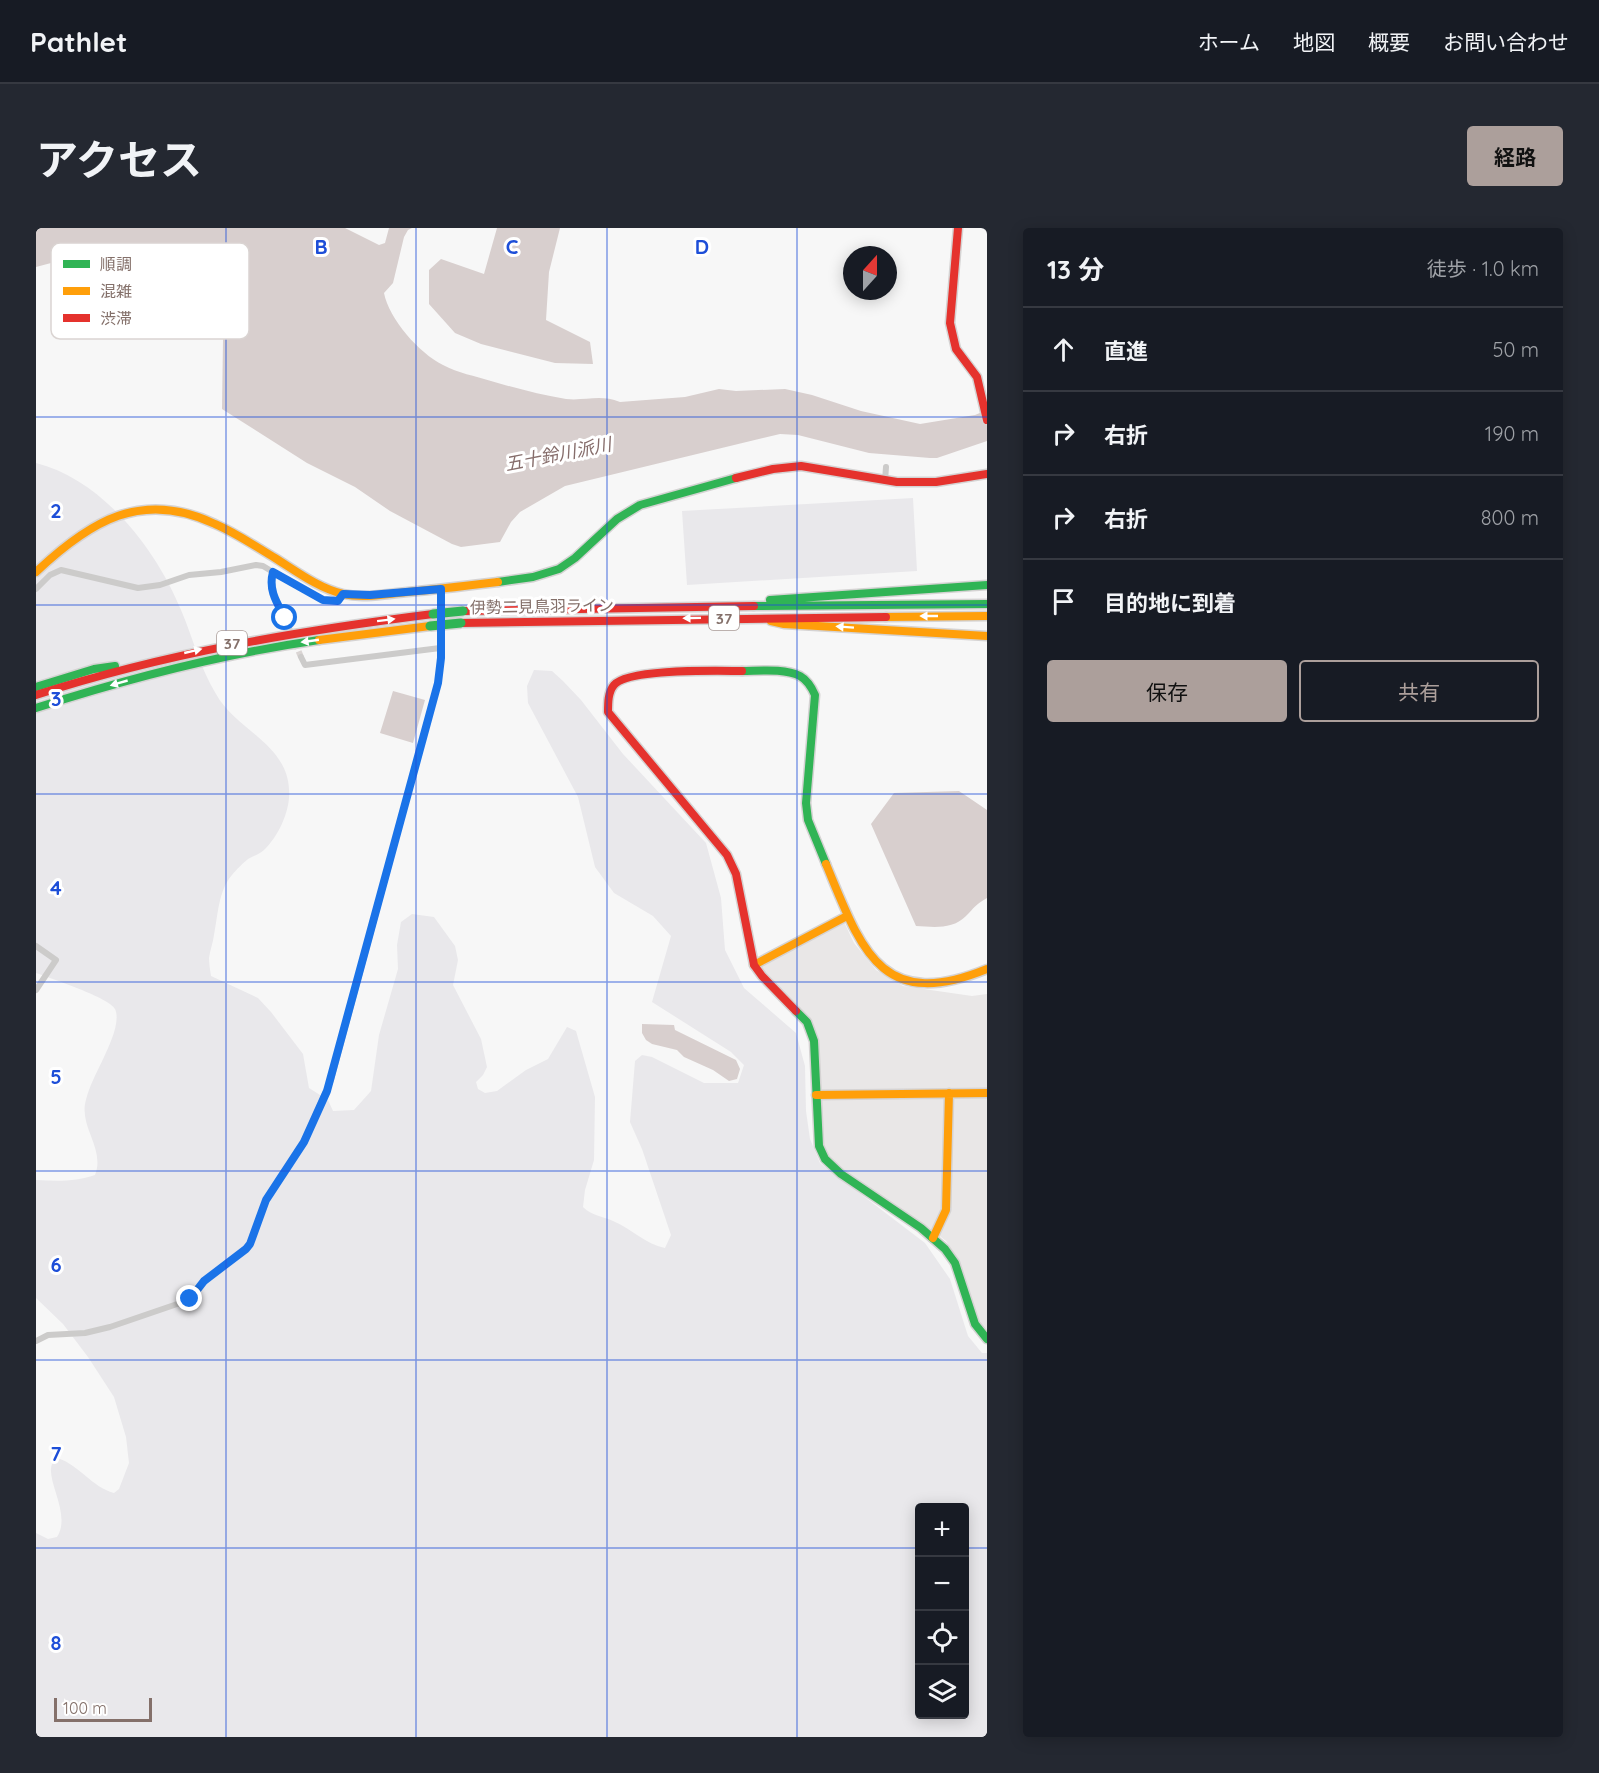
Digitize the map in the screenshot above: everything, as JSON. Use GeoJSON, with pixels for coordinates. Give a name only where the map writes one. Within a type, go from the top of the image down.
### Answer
{"type":"FeatureCollection","features":[{"type":"Feature","properties":{"kind":"street"},"geometry":{"type":"LineString","coordinates":[[958,228],[950,323],[952,338],[956,349],[977,377],[987,420]]}},
{"type":"Feature","properties":{"kind":"street"},"geometry":{"type":"LineString","coordinates":[[36,572],[67,542],[105,519],[143,508],[168,509],[188,513],[215,524],[315,583],[343,594],[370,595],[441,589],[532,577],[559,569],[571,561],[604,529],[635,506],[776,468],[806,466],[832,469],[885,481],[912,483],[987,474]]}},
{"type":"Feature","properties":{"kind":"street"},"geometry":{"type":"LineString","coordinates":[[885,481],[886,467]]}},
{"type":"Feature","properties":{"kind":"street"},"geometry":{"type":"LineString","coordinates":[[36,589],[50,575],[61,570],[148,588],[189,575],[256,565],[263,566],[323,600],[338,601],[343,594]]}},
{"type":"Feature","properties":{"kind":"street"},"geometry":{"type":"LineString","coordinates":[[273,572],[270,585],[285,618]]}},
{"type":"Feature","properties":{"kind":"street"},"geometry":{"type":"LineString","coordinates":[[706,607],[742,601],[987,585]]}},
{"type":"Feature","properties":{"kind":"street"},"geometry":{"type":"LineString","coordinates":[[36,1341],[48,1335],[85,1333],[110,1327],[183,1302],[195,1294],[204,1281],[250,1244],[266,1200],[304,1142],[331,1080],[436,690],[441,658],[441,589]]}},
{"type":"Feature","properties":{"kind":"street","name":"伊勢二見鳥羽ライン"},"geometry":{"type":"LineString","coordinates":[[36,696],[163,658],[284,633],[463,611],[567,607],[987,604]]}},
{"type":"Feature","properties":{"kind":"street","name":"伊勢二見鳥羽ライン"},"geometry":{"type":"LineString","coordinates":[[36,709],[126,681],[213,658],[296,643],[430,626],[498,621],[987,616]]}},
{"type":"Feature","properties":{"kind":"street"},"geometry":{"type":"LineString","coordinates":[[753,617],[784,624],[987,636]]}},
{"type":"Feature","properties":{"kind":"street"},"geometry":{"type":"LineString","coordinates":[[301,657],[305,665],[440,648]]}},
{"type":"Feature","properties":{"kind":"street"},"geometry":{"type":"LineString","coordinates":[[36,687],[94,669],[163,658]]}},
{"type":"Feature","properties":{"kind":"street"},"geometry":{"type":"LineString","coordinates":[[987,969],[956,982],[940,985],[921,984],[897,978],[868,954],[855,934],[808,820],[806,803],[816,698],[812,688],[803,677],[783,673],[726,672],[639,675],[623,679],[614,685],[608,698],[608,712],[727,855],[736,874],[754,964],[762,976],[807,1022],[814,1041],[819,1146],[825,1159],[841,1174],[921,1228],[945,1249],[955,1263],[975,1324],[987,1339]]}},
{"type":"Feature","properties":{"kind":"street"},"geometry":{"type":"LineString","coordinates":[[754,964],[847,916]]}},
{"type":"Feature","properties":{"kind":"street"},"geometry":{"type":"LineString","coordinates":[[36,946],[56,960],[36,990]]}},
{"type":"Feature","properties":{"kind":"street"},"geometry":{"type":"LineString","coordinates":[[933,1238],[946,1210],[949,1093]]}},
{"type":"Feature","properties":{"kind":"street"},"geometry":{"type":"LineString","coordinates":[[816,1095],[987,1093]]}},
{"type":"Feature","properties":{"kind":"shaded area"},"geometry":{"type":"Polygon","coordinates":[[[36,463],[60,472],[105,501],[142,541],[170,587],[205,674],[216,694],[235,717],[270,748],[286,773],[289,797],[279,830],[264,850],[248,859],[238,869],[224,888],[209,958],[211,976],[258,998],[303,1054],[309,1088],[328,1100],[333,1111],[354,1110],[371,1091],[379,1035],[398,969],[397,945],[401,922],[412,914],[434,917],[455,946],[458,960],[453,985],[481,1039],[487,1067],[476,1082],[478,1089],[485,1093],[497,1091],[526,1070],[548,1059],[567,1027],[576,1031],[595,1097],[594,1160],[585,1190],[583,1207],[665,1248],[671,1235],[642,1149],[630,1122],[635,1061],[642,1055],[652,1057],[704,1083],[738,1083],[744,1065],[731,1052],[652,1002],[671,936],[653,916],[614,893],[595,867],[578,797],[528,703],[527,686],[534,670],[552,671],[581,700],[623,754],[706,843],[721,898],[725,950],[744,988],[796,1033],[805,1066],[806,1111],[810,1139],[820,1163],[925,1243],[950,1279],[968,1336],[982,1353],[987,1353],[987,1737],[36,1737],[36,1533],[48,1539],[57,1537],[61,1527],[59,1503],[52,1481],[52,1463],[58,1458],[73,1466],[99,1486],[114,1493],[119,1489],[129,1463],[126,1437],[114,1397],[63,1324],[36,1298],[36,1180],[59,1181],[88,1177],[95,1175],[97,1166],[95,1148],[86,1122],[85,1104],[90,1086],[114,1034],[117,1020],[115,1009],[111,1004],[36,973],[36,463]]]}},
{"type":"Feature","properties":{"kind":"shaded area"},"geometry":{"type":"Polygon","coordinates":[[[913,498],[917,571],[687,585],[682,511],[913,498]]]}},
{"type":"Feature","properties":{"kind":"shaded area"},"geometry":{"type":"Polygon","coordinates":[[[844,922],[854,943],[876,970],[903,986],[972,996],[987,994],[987,1340],[980,1332],[955,1255],[946,1241],[927,1226],[842,1172],[832,1162],[820,1138],[819,1045],[813,1025],[804,1012],[766,976],[759,964],[844,922]]]}},
{"type":"Feature","properties":{"kind":"water","name":"五十鈴川派川"},"geometry":{"type":"Polygon","coordinates":[[[41,228],[345,228],[379,245],[385,243],[389,228],[412,228],[404,237],[393,283],[384,293],[387,303],[392,314],[415,344],[434,360],[455,370],[519,389],[566,399],[599,398],[620,402],[685,397],[719,389],[736,391],[785,389],[861,411],[920,424],[975,415],[987,410],[987,441],[937,458],[930,458],[869,453],[798,435],[780,434],[565,486],[520,512],[511,522],[500,542],[461,547],[390,511],[355,487],[307,463],[222,409],[223,339],[249,339],[249,243],[51,243],[51,263],[36,267],[36,230],[41,228]]]}},
{"type":"Feature","properties":{"kind":"water"},"geometry":{"type":"Polygon","coordinates":[[[497,228],[560,228],[549,272],[546,320],[590,342],[593,364],[555,363],[481,344],[455,333],[429,304],[429,270],[441,259],[484,274],[497,228]]]}},
{"type":"Feature","properties":{"kind":"water"},"geometry":{"type":"Polygon","coordinates":[[[393,691],[425,700],[413,743],[380,733],[393,691]]]}},
{"type":"Feature","properties":{"kind":"water"},"geometry":{"type":"Polygon","coordinates":[[[959,791],[987,810],[987,898],[955,924],[942,927],[916,926],[871,824],[894,793],[959,791]]]}},
{"type":"Feature","properties":{"kind":"water"},"geometry":{"type":"Polygon","coordinates":[[[642,1024],[674,1025],[675,1030],[736,1060],[740,1069],[737,1079],[729,1081],[713,1070],[684,1057],[677,1050],[652,1044],[642,1033],[642,1024]]]}},
{"type":"Feature","properties":{"kind":"tunnel"},"geometry":{"type":"LineString","coordinates":[[285,618],[301,657]]}},
{"type":"Feature","properties":{"kind":"traffic: fast"},"geometry":{"type":"LineString","coordinates":[[498,582],[533,577],[559,569],[575,558],[617,519],[640,505],[736,478]]}},
{"type":"Feature","properties":{"kind":"traffic: fast"},"geometry":{"type":"LineString","coordinates":[[770,600],[987,585]]}},
{"type":"Feature","properties":{"kind":"traffic: fast"},"geometry":{"type":"LineString","coordinates":[[754,606],[987,604]]}},
{"type":"Feature","properties":{"kind":"traffic: fast"},"geometry":{"type":"LineString","coordinates":[[433,614],[463,611]]}},
{"type":"Feature","properties":{"kind":"traffic: fast"},"geometry":{"type":"LineString","coordinates":[[430,626],[461,623]]}},
{"type":"Feature","properties":{"kind":"traffic: fast"},"geometry":{"type":"LineString","coordinates":[[36,708],[176,668],[247,652],[319,640]]}},
{"type":"Feature","properties":{"kind":"traffic: fast"},"geometry":{"type":"LineString","coordinates":[[36,687],[94,669],[115,666]]}},
{"type":"Feature","properties":{"kind":"traffic: fast"},"geometry":{"type":"LineString","coordinates":[[742,671],[771,670],[794,673],[805,680],[815,695],[806,803],[808,820],[826,864]]}},
{"type":"Feature","properties":{"kind":"traffic: fast"},"geometry":{"type":"LineString","coordinates":[[796,1011],[807,1022],[814,1041],[819,1146],[825,1159],[841,1174],[921,1228],[945,1249],[955,1263],[975,1324],[987,1339]]}},
{"type":"Feature","properties":{"kind":"traffic: slow"},"geometry":{"type":"LineString","coordinates":[[36,572],[76,538],[97,525],[141,510],[164,510],[189,514],[223,528],[316,583],[343,594],[377,595],[498,582]]}},
{"type":"Feature","properties":{"kind":"traffic: slow"},"geometry":{"type":"LineString","coordinates":[[886,617],[987,616]]}},
{"type":"Feature","properties":{"kind":"traffic: slow"},"geometry":{"type":"LineString","coordinates":[[771,621],[784,624],[987,636]]}},
{"type":"Feature","properties":{"kind":"traffic: slow"},"geometry":{"type":"LineString","coordinates":[[319,640],[430,626]]}},
{"type":"Feature","properties":{"kind":"traffic: slow"},"geometry":{"type":"LineString","coordinates":[[826,864],[864,946],[879,964],[898,977],[922,983],[951,981],[987,969]]}},
{"type":"Feature","properties":{"kind":"traffic: slow"},"geometry":{"type":"LineString","coordinates":[[754,965],[847,916]]}},
{"type":"Feature","properties":{"kind":"traffic: slow"},"geometry":{"type":"LineString","coordinates":[[933,1238],[946,1210],[949,1093]]}},
{"type":"Feature","properties":{"kind":"traffic: slow"},"geometry":{"type":"LineString","coordinates":[[816,1095],[987,1093]]}},
{"type":"Feature","properties":{"kind":"traffic: jam"},"geometry":{"type":"LineString","coordinates":[[958,228],[950,323],[956,349],[977,377],[987,420]]}},
{"type":"Feature","properties":{"kind":"traffic: jam"},"geometry":{"type":"LineString","coordinates":[[736,478],[773,469],[801,466],[897,482],[936,482],[987,474]]}},
{"type":"Feature","properties":{"kind":"traffic: jam"},"geometry":{"type":"LineString","coordinates":[[463,611],[754,606]]}},
{"type":"Feature","properties":{"kind":"traffic: jam"},"geometry":{"type":"LineString","coordinates":[[36,695],[183,655],[282,636],[433,614]]}},
{"type":"Feature","properties":{"kind":"traffic: jam"},"geometry":{"type":"LineString","coordinates":[[461,623],[886,617]]}},
{"type":"Feature","properties":{"kind":"traffic: jam"},"geometry":{"type":"LineString","coordinates":[[742,671],[655,673],[623,680],[614,685],[611,691],[608,712],[727,855],[736,874],[754,965],[796,1011]]}},
{"type":"Feature","properties":{"kind":"route"},"geometry":{"type":"LineString","coordinates":[[190,1299],[204,1281],[250,1244],[272,1188],[304,1142],[327,1091],[438,683],[441,658],[441,589],[356,596],[343,594],[338,601],[323,600],[273,572],[270,585],[285,618]]}}]}
